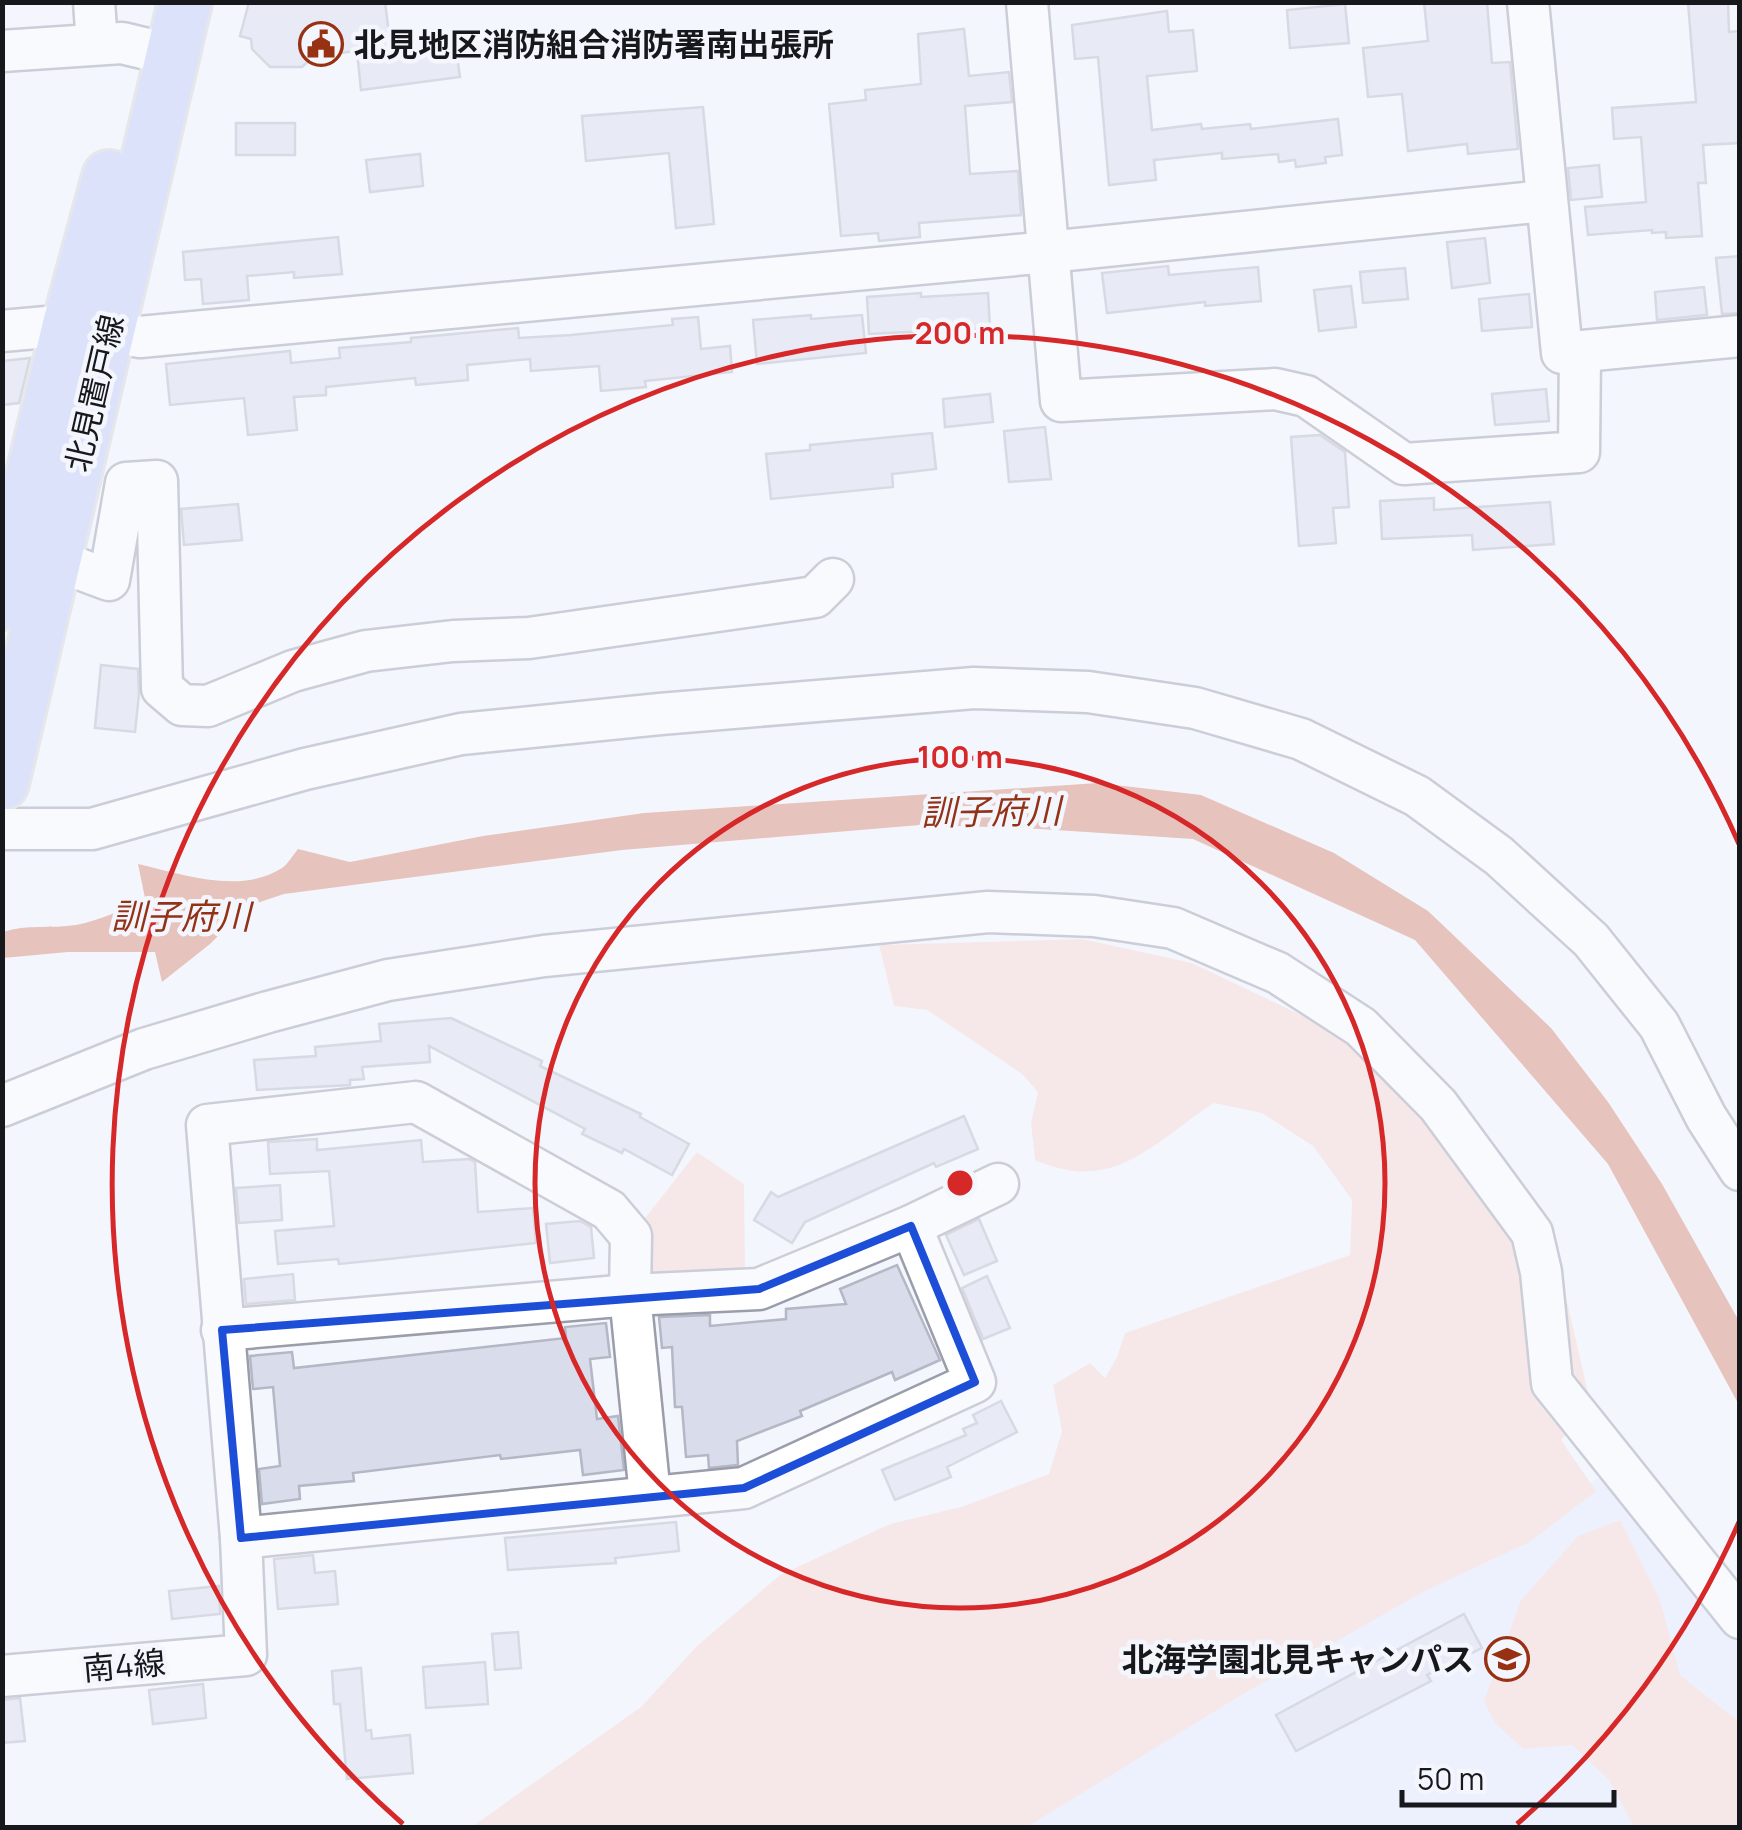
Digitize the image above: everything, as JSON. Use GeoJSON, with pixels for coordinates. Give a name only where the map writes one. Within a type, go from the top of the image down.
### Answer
{"type":"FeatureCollection","features":[{"type":"Feature","properties":{"kind":"main road","name":"北見置戸線"},"geometry":{"type":"LineString","coordinates":[[2,603],[24,554],[88,328],[141,37],[185,2]]}},
{"type":"Feature","properties":{"kind":"main road","name":"北見置戸線"},"geometry":{"type":"LineString","coordinates":[[2,783],[24,554]]}},
{"type":"Feature","properties":{"kind":"street"},"geometry":{"type":"LineString","coordinates":[[94,2],[141,37]]}},
{"type":"Feature","properties":{"kind":"street"},"geometry":{"type":"LineString","coordinates":[[1528,2],[1562,353],[1740,336]]}},
{"type":"Feature","properties":{"kind":"street"},"geometry":{"type":"LineString","coordinates":[[1034,3],[1061,401],[1276,389],[1306,396],[1404,464],[1579,452],[1580,352]]}},
{"type":"Feature","properties":{"kind":"street"},"geometry":{"type":"LineString","coordinates":[[2,51],[141,37]]}},
{"type":"Feature","properties":{"kind":"street"},"geometry":{"type":"LineString","coordinates":[[2,331],[88,328],[140,336],[1048,252],[1546,201]]}},
{"type":"Feature","properties":{"kind":"street"},"geometry":{"type":"LineString","coordinates":[[24,554],[108,580],[126,483],[157,481],[162,688],[182,705],[208,706],[294,671],[366,651],[453,641],[529,638],[816,596],[833,579]]}},
{"type":"Feature","properties":{"kind":"street"},"geometry":{"type":"LineString","coordinates":[[2,829],[92,829],[344,760],[461,734],[974,688],[1088,692],[1196,708],[1301,738],[1416,796],[1499,856],[1590,940],[1659,1025],[1706,1117],[1740,1170]]}},
{"type":"Feature","properties":{"kind":"street"},"geometry":{"type":"LineString","coordinates":[[2,1106],[144,1049],[268,1012],[388,980],[544,956],[988,912],[1094,916],[1173,928],[1278,973],[1361,1027],[1438,1105],[1532,1233],[1541,1272],[1552,1383],[1740,1618]]}},
{"type":"Feature","properties":{"kind":"street"},"geometry":{"type":"LineString","coordinates":[[650,1496],[630,1295],[631,1236],[609,1210],[416,1102],[207,1125],[241,1538],[744,1488],[975,1382],[912,1226]]}},
{"type":"Feature","properties":{"kind":"street"},"geometry":{"type":"LineString","coordinates":[[222,1330],[630,1295],[759,1289],[912,1226],[998,1184]]}},
{"type":"Feature","properties":{"kind":"street","name":"南4線"},"geometry":{"type":"LineString","coordinates":[[2,1676],[246,1655],[241,1538]]}},
{"type":"Feature","properties":{"kind":"highlighted area"},"geometry":{"type":"Polygon","coordinates":[[[911,1226],[975,1382],[744,1488],[241,1538],[222,1330],[759,1289],[911,1226]]]}},
{"type":"Feature","properties":{"kind":"shaded area"},"geometry":{"type":"Polygon","coordinates":[[[1082,939],[1192,963],[1420,1072],[1556,1253],[1591,1406],[1561,1440],[1596,1491],[1530,1542],[1425,1591],[1238,1697],[1027,1827],[470,1828],[641,1707],[697,1646],[780,1575],[890,1524],[961,1507],[1049,1474],[1062,1431],[1053,1385],[1090,1363],[1105,1378],[1125,1333],[1350,1255],[1352,1200],[1313,1146],[1262,1113],[1214,1103],[1151,1148],[1110,1168],[1063,1169],[1035,1160],[1031,1123],[1038,1092],[1022,1074],[927,1010],[894,1006],[879,945],[1082,939]]]}},
{"type":"Feature","properties":{"kind":"shaded area"},"geometry":{"type":"Polygon","coordinates":[[[697,1152],[744,1184],[745,1269],[759,1289],[630,1295],[631,1236],[697,1152]]]}},
{"type":"Feature","properties":{"kind":"shaded area","name":"北海学園北見キャンパス"},"geometry":{"type":"Polygon","coordinates":[[[1605,1474],[1739,1637],[1739,1827],[985,1828],[1605,1474]]]}},
{"type":"Feature","properties":{"kind":"shaded area"},"geometry":{"type":"Polygon","coordinates":[[[1620,1520],[1660,1600],[1680,1675],[1739,1722],[1739,1827],[1634,1827],[1609,1780],[1572,1745],[1523,1749],[1495,1723],[1484,1701],[1521,1600],[1578,1536],[1620,1520]]]}},
{"type":"Feature","properties":{"kind":"water","name":"訓子府川"},"geometry":{"type":"Polygon","coordinates":[[[1098,783],[1201,795],[1334,853],[1428,911],[1551,1028],[1608,1102],[1662,1184],[1739,1321],[1739,1405],[1608,1164],[1415,940],[1193,839],[920,825],[622,850],[284,894],[248,906],[210,944],[162,982],[155,952],[68,952],[3,958],[3,932],[85,923],[145,898],[138,864],[211,880],[248,880],[282,868],[298,849],[350,862],[483,836],[644,813],[1098,783]]]}},
{"type":"Feature","properties":{"kind":"building","name":"北見地区消防組合消防署南出張所"},"geometry":{"type":"Polygon","coordinates":[[[249,2],[385,2],[392,57],[456,49],[460,77],[361,90],[357,51],[314,56],[302,67],[270,67],[252,49],[251,39],[240,36],[249,2]]]}},
{"type":"Feature","properties":{"kind":"building"},"geometry":{"type":"Polygon","coordinates":[[[1424,2],[1487,2],[1492,63],[1510,62],[1518,149],[1468,154],[1467,144],[1408,151],[1402,94],[1368,97],[1363,48],[1428,41],[1424,2]]]}},
{"type":"Feature","properties":{"kind":"building"},"geometry":{"type":"Polygon","coordinates":[[[1688,2],[1728,2],[1729,32],[1740,31],[1740,143],[1703,145],[1706,183],[1698,183],[1702,236],[1666,238],[1666,232],[1652,230],[1588,235],[1585,207],[1646,202],[1641,137],[1614,139],[1612,108],[1696,102],[1688,2]]]}},
{"type":"Feature","properties":{"kind":"building"},"geometry":{"type":"Polygon","coordinates":[[[1345,4],[1349,43],[1290,48],[1287,10],[1345,4]]]}},
{"type":"Feature","properties":{"kind":"building"},"geometry":{"type":"Polygon","coordinates":[[[1167,11],[1169,32],[1193,30],[1197,71],[1147,76],[1152,130],[1201,124],[1202,129],[1250,124],[1251,129],[1338,119],[1342,155],[1325,157],[1326,163],[1296,167],[1295,160],[1279,162],[1278,154],[1222,159],[1222,153],[1154,160],[1156,180],[1109,185],[1098,57],[1075,59],[1072,25],[1167,11]]]}},
{"type":"Feature","properties":{"kind":"building"},"geometry":{"type":"Polygon","coordinates":[[[964,29],[969,76],[1009,72],[1012,102],[965,106],[970,174],[1018,171],[1021,215],[919,223],[920,237],[879,241],[878,233],[841,236],[829,104],[866,100],[865,90],[921,84],[918,34],[964,29]]]}},
{"type":"Feature","properties":{"kind":"building"},"geometry":{"type":"Polygon","coordinates":[[[703,107],[714,224],[676,228],[669,153],[586,161],[582,116],[703,107]]]}},
{"type":"Feature","properties":{"kind":"building"},"geometry":{"type":"Polygon","coordinates":[[[236,123],[295,123],[295,155],[236,155],[236,123]]]}},
{"type":"Feature","properties":{"kind":"building"},"geometry":{"type":"Polygon","coordinates":[[[420,154],[423,186],[370,192],[366,160],[420,154]]]}},
{"type":"Feature","properties":{"kind":"building"},"geometry":{"type":"Polygon","coordinates":[[[1599,165],[1602,197],[1571,200],[1568,168],[1599,165]]]}},
{"type":"Feature","properties":{"kind":"building"},"geometry":{"type":"Polygon","coordinates":[[[338,237],[342,274],[294,278],[294,272],[247,276],[249,300],[203,304],[201,279],[185,280],[183,252],[338,237]]]}},
{"type":"Feature","properties":{"kind":"building"},"geometry":{"type":"Polygon","coordinates":[[[1485,238],[1490,283],[1452,288],[1447,242],[1485,238]]]}},
{"type":"Feature","properties":{"kind":"building"},"geometry":{"type":"Polygon","coordinates":[[[1740,256],[1740,313],[1722,314],[1716,258],[1740,256]]]}},
{"type":"Feature","properties":{"kind":"building"},"geometry":{"type":"Polygon","coordinates":[[[1168,266],[1169,275],[1258,267],[1261,301],[1205,306],[1205,302],[1107,313],[1102,273],[1168,266]]]}},
{"type":"Feature","properties":{"kind":"building"},"geometry":{"type":"Polygon","coordinates":[[[1405,268],[1408,299],[1363,303],[1360,272],[1405,268]]]}},
{"type":"Feature","properties":{"kind":"building"},"geometry":{"type":"Polygon","coordinates":[[[1351,286],[1356,327],[1319,331],[1314,290],[1351,286]]]}},
{"type":"Feature","properties":{"kind":"building"},"geometry":{"type":"Polygon","coordinates":[[[1704,287],[1707,315],[1657,320],[1655,292],[1704,287]]]}},
{"type":"Feature","properties":{"kind":"building"},"geometry":{"type":"Polygon","coordinates":[[[921,293],[921,297],[988,293],[990,328],[869,334],[867,297],[921,293]]]}},
{"type":"Feature","properties":{"kind":"building"},"geometry":{"type":"Polygon","coordinates":[[[1529,294],[1532,327],[1482,331],[1479,299],[1529,294]]]}},
{"type":"Feature","properties":{"kind":"building"},"geometry":{"type":"Polygon","coordinates":[[[811,315],[811,319],[862,315],[866,353],[757,364],[753,320],[811,315]]]}},
{"type":"Feature","properties":{"kind":"building"},"geometry":{"type":"Polygon","coordinates":[[[698,317],[701,349],[730,346],[732,372],[645,381],[646,387],[601,391],[599,366],[531,371],[530,359],[467,365],[468,380],[416,385],[415,378],[326,387],[326,395],[294,397],[297,430],[248,435],[244,398],[170,405],[166,364],[290,351],[291,363],[340,358],[339,348],[411,342],[411,338],[518,328],[519,338],[571,335],[673,325],[672,319],[698,317]]]}},
{"type":"Feature","properties":{"kind":"building"},"geometry":{"type":"Polygon","coordinates":[[[30,358],[19,403],[2,405],[2,361],[30,358]]]}},
{"type":"Feature","properties":{"kind":"building"},"geometry":{"type":"Polygon","coordinates":[[[1546,389],[1549,421],[1495,425],[1492,394],[1546,389]]]}},
{"type":"Feature","properties":{"kind":"building"},"geometry":{"type":"Polygon","coordinates":[[[990,394],[993,422],[945,427],[943,399],[990,394]]]}},
{"type":"Feature","properties":{"kind":"building"},"geometry":{"type":"Polygon","coordinates":[[[1045,427],[1051,479],[1009,482],[1004,431],[1045,427]]]}},
{"type":"Feature","properties":{"kind":"building"},"geometry":{"type":"Polygon","coordinates":[[[932,433],[936,469],[892,474],[893,487],[771,499],[766,454],[810,450],[810,445],[932,433]]]}},
{"type":"Feature","properties":{"kind":"building"},"geometry":{"type":"Polygon","coordinates":[[[1320,435],[1345,452],[1349,507],[1333,508],[1336,543],[1299,546],[1291,437],[1320,435]]]}},
{"type":"Feature","properties":{"kind":"building"},"geometry":{"type":"Polygon","coordinates":[[[1434,498],[1434,510],[1550,502],[1554,544],[1473,550],[1472,535],[1382,539],[1380,501],[1434,498]]]}},
{"type":"Feature","properties":{"kind":"building"},"geometry":{"type":"Polygon","coordinates":[[[238,504],[242,540],[184,545],[181,509],[238,504]]]}},
{"type":"Feature","properties":{"kind":"building"},"geometry":{"type":"Polygon","coordinates":[[[101,665],[138,669],[135,732],[95,728],[101,665]]]}},
{"type":"Feature","properties":{"kind":"building"},"geometry":{"type":"Polygon","coordinates":[[[451,1018],[542,1061],[540,1066],[641,1114],[640,1117],[689,1144],[672,1175],[624,1149],[622,1153],[582,1134],[585,1129],[429,1046],[430,1062],[362,1067],[364,1079],[350,1080],[350,1085],[257,1090],[254,1060],[316,1056],[315,1047],[381,1041],[379,1024],[451,1018]]]}},
{"type":"Feature","properties":{"kind":"building"},"geometry":{"type":"Polygon","coordinates":[[[964,1116],[978,1149],[936,1167],[934,1163],[805,1222],[792,1243],[754,1220],[771,1192],[778,1197],[964,1116]]]}},
{"type":"Feature","properties":{"kind":"building"},"geometry":{"type":"Polygon","coordinates":[[[317,1139],[317,1150],[421,1140],[423,1162],[469,1159],[475,1162],[478,1212],[533,1208],[536,1243],[339,1264],[338,1259],[278,1264],[275,1231],[334,1226],[329,1171],[270,1174],[268,1142],[317,1139]]]}},
{"type":"Feature","properties":{"kind":"building"},"geometry":{"type":"Polygon","coordinates":[[[280,1185],[282,1220],[239,1223],[236,1188],[280,1185]]]}},
{"type":"Feature","properties":{"kind":"building"},"geometry":{"type":"Polygon","coordinates":[[[979,1219],[997,1261],[964,1275],[946,1235],[979,1219]]]}},
{"type":"Feature","properties":{"kind":"building"},"geometry":{"type":"Polygon","coordinates":[[[580,1221],[591,1227],[594,1258],[550,1263],[546,1224],[580,1221]]]}},
{"type":"Feature","properties":{"kind":"building"},"geometry":{"type":"Polygon","coordinates":[[[897,1265],[940,1360],[895,1380],[892,1372],[800,1411],[802,1416],[737,1441],[738,1465],[709,1468],[708,1455],[686,1457],[682,1407],[675,1407],[672,1347],[662,1348],[659,1317],[710,1315],[710,1326],[786,1319],[786,1309],[846,1304],[840,1289],[897,1265]]]}},
{"type":"Feature","properties":{"kind":"building"},"geometry":{"type":"Polygon","coordinates":[[[293,1274],[295,1300],[246,1304],[244,1279],[293,1274]]]}},
{"type":"Feature","properties":{"kind":"building"},"geometry":{"type":"Polygon","coordinates":[[[987,1276],[1010,1328],[983,1339],[962,1288],[987,1276]]]}},
{"type":"Feature","properties":{"kind":"building"},"geometry":{"type":"Polygon","coordinates":[[[606,1323],[610,1357],[590,1359],[597,1419],[618,1416],[624,1470],[583,1475],[580,1450],[501,1459],[500,1455],[353,1473],[354,1481],[299,1486],[300,1499],[262,1504],[259,1469],[280,1466],[273,1387],[253,1389],[250,1356],[292,1352],[294,1368],[566,1338],[565,1327],[606,1323]]]}},
{"type":"Feature","properties":{"kind":"building"},"geometry":{"type":"Polygon","coordinates":[[[1001,1401],[1017,1432],[947,1467],[951,1477],[895,1500],[882,1470],[966,1435],[963,1429],[977,1423],[973,1415],[1001,1401]]]}},
{"type":"Feature","properties":{"kind":"building"},"geometry":{"type":"Polygon","coordinates":[[[676,1522],[679,1551],[615,1558],[616,1563],[508,1570],[505,1538],[676,1522]]]}},
{"type":"Feature","properties":{"kind":"building"},"geometry":{"type":"Polygon","coordinates":[[[313,1555],[315,1573],[335,1571],[338,1604],[278,1609],[274,1559],[313,1555]]]}},
{"type":"Feature","properties":{"kind":"building"},"geometry":{"type":"Polygon","coordinates":[[[219,1586],[220,1614],[172,1619],[169,1591],[219,1586]]]}},
{"type":"Feature","properties":{"kind":"building"},"geometry":{"type":"Polygon","coordinates":[[[1464,1614],[1482,1648],[1427,1675],[1431,1681],[1296,1751],[1276,1715],[1464,1614]]]}},
{"type":"Feature","properties":{"kind":"building"},"geometry":{"type":"Polygon","coordinates":[[[518,1632],[521,1668],[495,1670],[492,1634],[518,1632]]]}},
{"type":"Feature","properties":{"kind":"building"},"geometry":{"type":"Polygon","coordinates":[[[485,1662],[488,1704],[426,1708],[423,1667],[485,1662]]]}},
{"type":"Feature","properties":{"kind":"building"},"geometry":{"type":"Polygon","coordinates":[[[361,1668],[366,1731],[371,1730],[372,1739],[410,1735],[413,1773],[347,1779],[340,1704],[334,1704],[332,1671],[361,1668]]]}},
{"type":"Feature","properties":{"kind":"building"},"geometry":{"type":"Polygon","coordinates":[[[203,1684],[206,1718],[153,1724],[149,1690],[203,1684]]]}},
{"type":"Feature","properties":{"kind":"building"},"geometry":{"type":"Polygon","coordinates":[[[20,1698],[25,1741],[2,1743],[2,1700],[20,1698]]]}},
{"type":"Feature","properties":{"kind":"place","name":"北見地区消防組合消防署南出張所"},"geometry":{"type":"Point","coordinates":[321,44]}},
{"type":"Feature","properties":{"kind":"place","name":"北海学園北見キャンパス"},"geometry":{"type":"Point","coordinates":[1507,1659]}}]}
